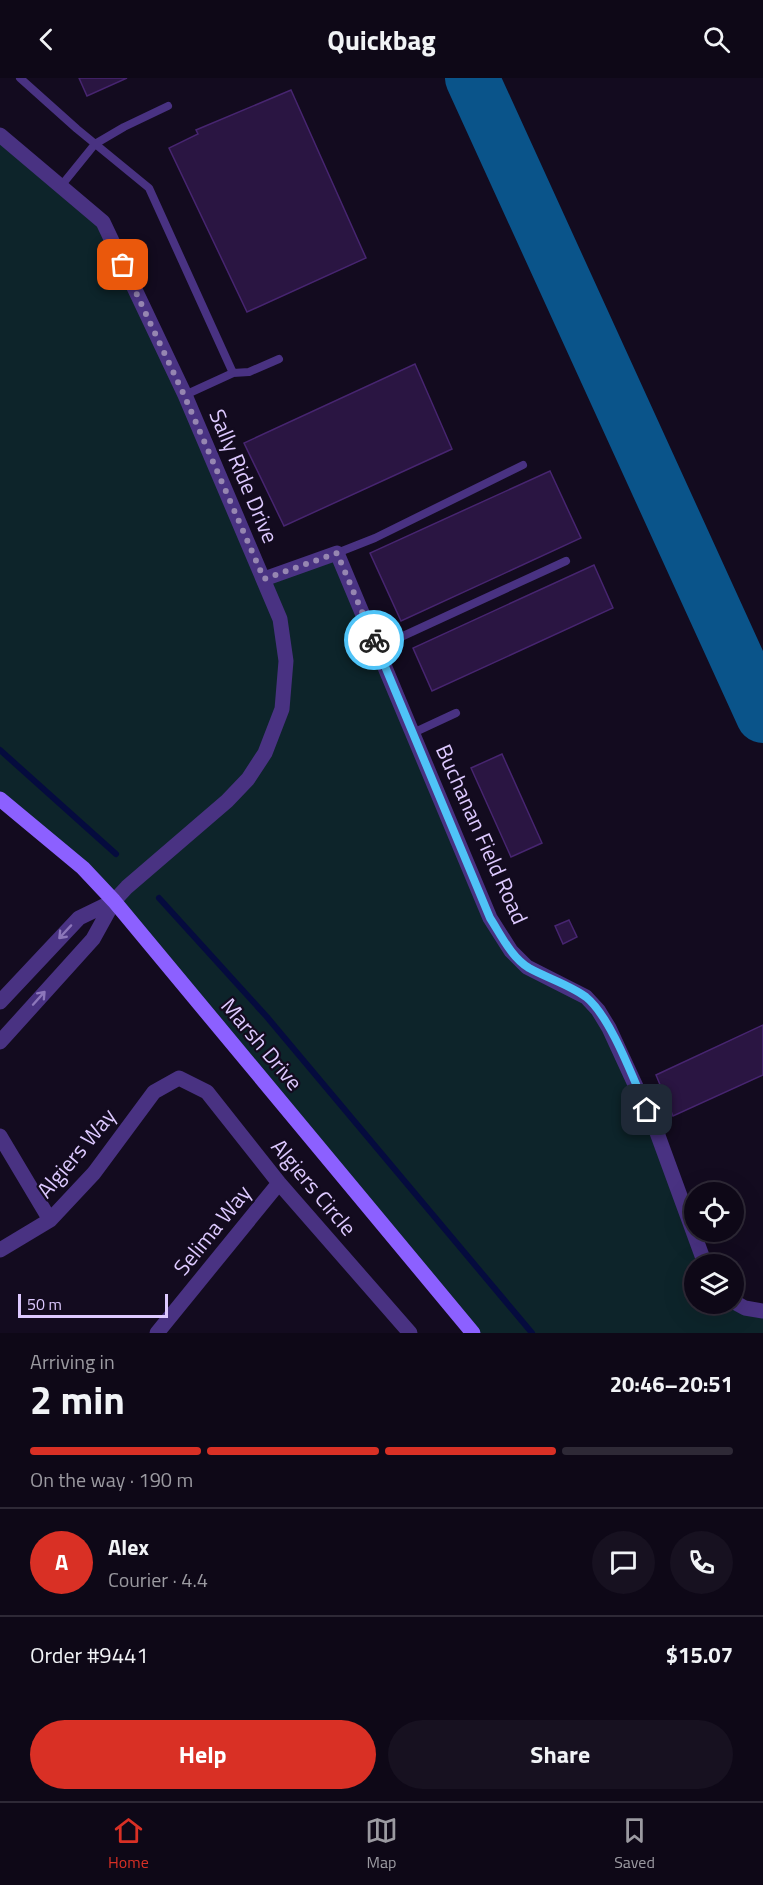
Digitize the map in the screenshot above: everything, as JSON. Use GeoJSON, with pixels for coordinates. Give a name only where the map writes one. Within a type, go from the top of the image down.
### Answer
{"type":"FeatureCollection","features":[{"type":"Feature","properties":{"kind":"street","name":"Sally Ride Drive"},"geometry":{"type":"LineString","coordinates":[[0,135],[103,222],[184,395],[280,619],[286,661],[282,709],[265,753],[248,779],[227,801],[127,887],[114,901]]}},
{"type":"Feature","properties":{"kind":"street"},"geometry":{"type":"LineString","coordinates":[[264,579],[337,553]]}},
{"type":"Feature","properties":{"kind":"street","name":"Buchanan Field Road"},"geometry":{"type":"LineString","coordinates":[[337,553],[490,918],[511,951],[527,967],[586,998],[598,1010],[609,1028],[656,1130],[701,1254]]}},
{"type":"Feature","properties":{"kind":"street","name":"Marsh Drive"},"geometry":{"type":"LineString","coordinates":[[0,799],[83,868],[114,901],[473,1333]]}},
{"type":"Feature","properties":{"kind":"street"},"geometry":{"type":"LineString","coordinates":[[0,1002],[79,918],[114,901]]}},
{"type":"Feature","properties":{"kind":"street"},"geometry":{"type":"LineString","coordinates":[[0,1042],[93,939],[114,901]]}},
{"type":"Feature","properties":{"kind":"street","name":"Algiers Circle"},"geometry":{"type":"LineString","coordinates":[[179,1078],[207,1092],[279,1183],[410,1333]]}},
{"type":"Feature","properties":{"kind":"street","name":"Algiers Way"},"geometry":{"type":"LineString","coordinates":[[0,1250],[50,1220],[94,1173],[154,1092],[179,1078]]}},
{"type":"Feature","properties":{"kind":"street"},"geometry":{"type":"LineString","coordinates":[[0,1136],[50,1220]]}},
{"type":"Feature","properties":{"kind":"street","name":"Selima Way"},"geometry":{"type":"LineString","coordinates":[[157,1333],[279,1183]]}},
{"type":"Feature","properties":{"kind":"street"},"geometry":{"type":"LineString","coordinates":[[744,1307],[763,1311]]}},
{"type":"Feature","properties":{"kind":"lane"},"geometry":{"type":"LineString","coordinates":[[20,78],[149,188],[233,373]]}},
{"type":"Feature","properties":{"kind":"lane"},"geometry":{"type":"LineString","coordinates":[[61,186],[95,144],[168,106]]}},
{"type":"Feature","properties":{"kind":"lane"},"geometry":{"type":"LineString","coordinates":[[184,395],[233,373],[249,372],[279,358]]}},
{"type":"Feature","properties":{"kind":"lane"},"geometry":{"type":"LineString","coordinates":[[337,553],[375,538],[523,465]]}},
{"type":"Feature","properties":{"kind":"lane"},"geometry":{"type":"LineString","coordinates":[[378,648],[566,561]]}},
{"type":"Feature","properties":{"kind":"lane"},"geometry":{"type":"LineString","coordinates":[[413,733],[456,713]]}},
{"type":"Feature","properties":{"kind":"green space"},"geometry":{"type":"Polygon","coordinates":[[[0,135],[103,222],[264,579],[337,553],[511,951],[598,1010],[684,1214],[684,1242],[696,1242],[701,1254],[684,1254],[684,1314],[744,1314],[744,1306],[763,1311],[763,1333],[473,1333],[114,901],[0,799],[0,135]]]}},
{"type":"Feature","properties":{"kind":"building"},"geometry":{"type":"Polygon","coordinates":[[[79,78],[127,78],[87,96],[79,78]]]}},
{"type":"Feature","properties":{"kind":"building"},"geometry":{"type":"Polygon","coordinates":[[[291,90],[366,258],[247,312],[169,148],[198,134],[196,130],[291,90]]]}},
{"type":"Feature","properties":{"kind":"building"},"geometry":{"type":"Polygon","coordinates":[[[415,364],[452,449],[284,526],[244,443],[415,364]]]}},
{"type":"Feature","properties":{"kind":"building"},"geometry":{"type":"Polygon","coordinates":[[[550,471],[581,538],[401,621],[370,553],[550,471]]]}},
{"type":"Feature","properties":{"kind":"building"},"geometry":{"type":"Polygon","coordinates":[[[594,565],[613,608],[432,691],[413,648],[594,565]]]}},
{"type":"Feature","properties":{"kind":"building"},"geometry":{"type":"Polygon","coordinates":[[[502,754],[542,843],[511,857],[471,768],[502,754]]]}},
{"type":"Feature","properties":{"kind":"building"},"geometry":{"type":"Polygon","coordinates":[[[569,920],[577,937],[563,944],[555,926],[569,920]]]}},
{"type":"Feature","properties":{"kind":"building"},"geometry":{"type":"Polygon","coordinates":[[[763,1025],[763,1075],[673,1116],[656,1075],[763,1025]]]}},
{"type":"Feature","properties":{"kind":"waterway"},"geometry":{"type":"LineString","coordinates":[[0,750],[116,854]]}},
{"type":"Feature","properties":{"kind":"waterway"},"geometry":{"type":"LineString","coordinates":[[159,898],[267,1017],[532,1333]]}},
{"type":"Feature","properties":{"kind":"taxiway"},"geometry":{"type":"LineString","coordinates":[[472,78],[763,716]]}},
{"type":"Feature","properties":{"kind":"way so far"},"geometry":{"type":"LineString","coordinates":[[123,265],[184,395],[264,579],[337,553],[374,640]]}},
{"type":"Feature","properties":{"kind":"route"},"geometry":{"type":"LineString","coordinates":[[374,640],[490,918],[511,951],[527,967],[586,998],[598,1010],[609,1028],[647,1110]]}}]}
